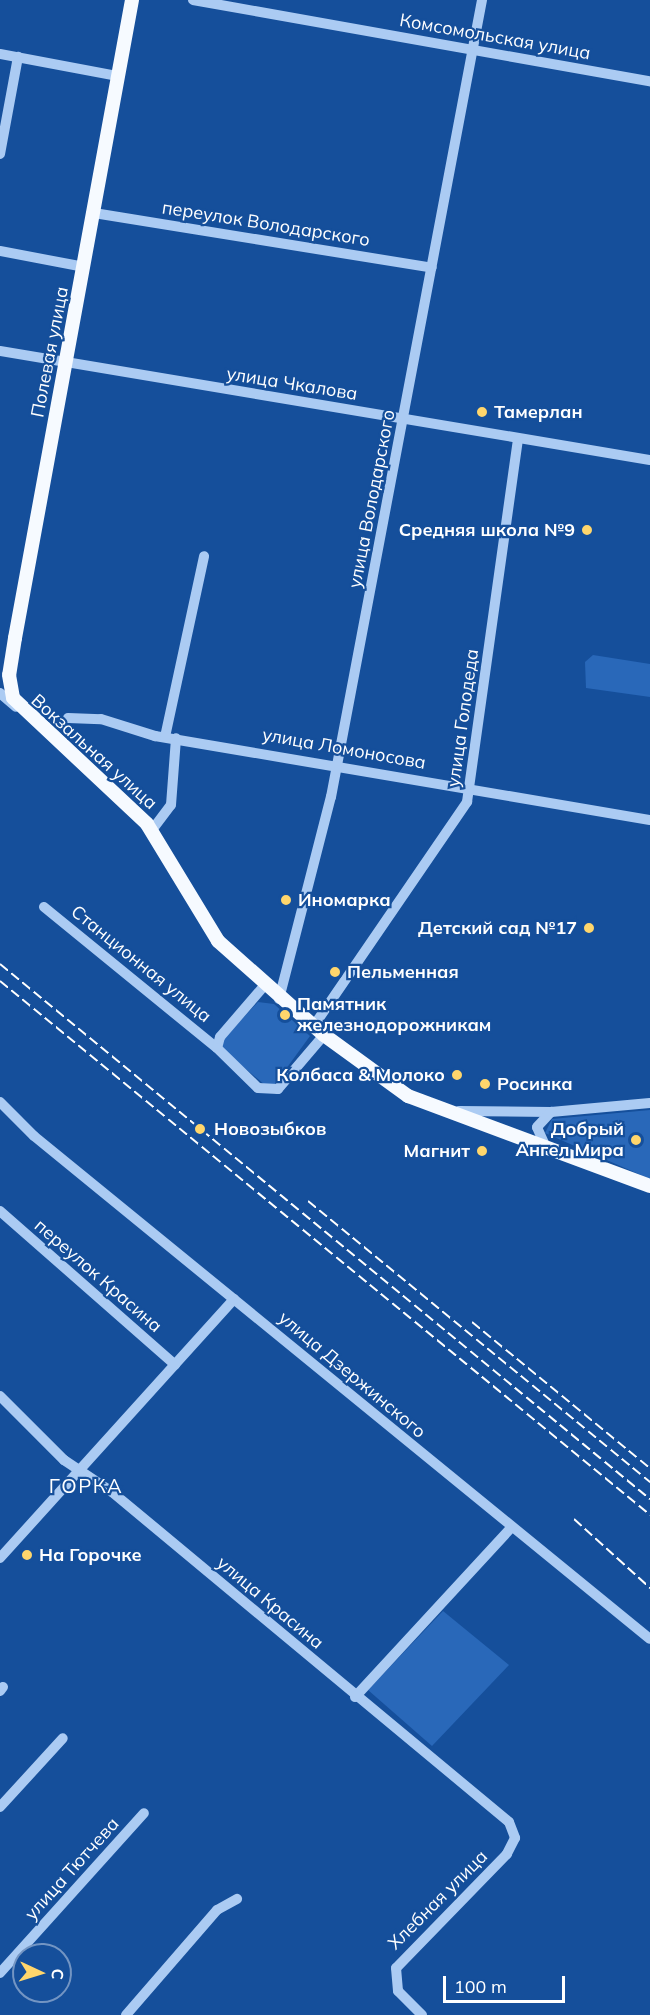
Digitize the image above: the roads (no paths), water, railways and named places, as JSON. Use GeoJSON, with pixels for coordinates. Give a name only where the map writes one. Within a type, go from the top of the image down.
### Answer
{"type":"FeatureCollection","features":[{"type":"Feature","properties":{"kind":"main road","name":"Полевая улица"},"geometry":{"type":"LineString","coordinates":[[19,709],[9,669],[85,267],[132,0]]}},
{"type":"Feature","properties":{"kind":"main road","name":"Вокзальная улица"},"geometry":{"type":"LineString","coordinates":[[19,709],[152,830],[206,925],[264,986],[319,1031],[403,1094],[544,1143],[650,1186]]}},
{"type":"Feature","properties":{"kind":"street","name":"Комсомольская улица"},"geometry":{"type":"LineString","coordinates":[[193,0],[650,81]]}},
{"type":"Feature","properties":{"kind":"street","name":"улица Володарского"},"geometry":{"type":"LineString","coordinates":[[279,999],[338,766],[482,0]]}},
{"type":"Feature","properties":{"kind":"street"},"geometry":{"type":"LineString","coordinates":[[0,54],[118,76]]}},
{"type":"Feature","properties":{"kind":"street"},"geometry":{"type":"LineString","coordinates":[[0,154],[18,57]]}},
{"type":"Feature","properties":{"kind":"street","name":"переулок Володарского"},"geometry":{"type":"LineString","coordinates":[[94,213],[432,268]]}},
{"type":"Feature","properties":{"kind":"street"},"geometry":{"type":"LineString","coordinates":[[0,251],[85,267]]}},
{"type":"Feature","properties":{"kind":"street","name":"улица Чкалова"},"geometry":{"type":"LineString","coordinates":[[0,351],[650,460]]}},
{"type":"Feature","properties":{"kind":"street","name":"улица Голодеда"},"geometry":{"type":"LineString","coordinates":[[319,1031],[464,807],[470,789],[518,439]]}},
{"type":"Feature","properties":{"kind":"street"},"geometry":{"type":"LineString","coordinates":[[152,830],[171,805],[170,737],[204,556]]}},
{"type":"Feature","properties":{"kind":"street"},"geometry":{"type":"LineString","coordinates":[[0,684],[9,669]]}},
{"type":"Feature","properties":{"kind":"street","name":"Вокзальная улица"},"geometry":{"type":"LineString","coordinates":[[0,693],[19,709]]}},
{"type":"Feature","properties":{"kind":"street","name":"улица Ломоносова"},"geometry":{"type":"LineString","coordinates":[[68,718],[100,719],[170,737],[650,820]]}},
{"type":"Feature","properties":{"kind":"street","name":"Станционная улица"},"geometry":{"type":"LineString","coordinates":[[44,907],[217,1048]]}},
{"type":"Feature","properties":{"kind":"street"},"geometry":{"type":"LineString","coordinates":[[264,986],[220,1036],[217,1048],[226,1062],[267,1092],[278,1089],[319,1031]]}},
{"type":"Feature","properties":{"kind":"street","name":"улица Дзержинского"},"geometry":{"type":"LineString","coordinates":[[0,1102],[34,1136],[511,1528],[650,1638]]}},
{"type":"Feature","properties":{"kind":"street"},"geometry":{"type":"LineString","coordinates":[[440,1108],[551,1112],[650,1103]]}},
{"type":"Feature","properties":{"kind":"street"},"geometry":{"type":"LineString","coordinates":[[544,1143],[537,1126],[551,1112]]}},
{"type":"Feature","properties":{"kind":"street","name":"переулок Красина"},"geometry":{"type":"LineString","coordinates":[[0,1211],[175,1365]]}},
{"type":"Feature","properties":{"kind":"street"},"geometry":{"type":"LineString","coordinates":[[0,1558],[234,1299]]}},
{"type":"Feature","properties":{"kind":"street","name":"улица Красина"},"geometry":{"type":"LineString","coordinates":[[0,1396],[79,1472],[126,1503],[356,1697],[507,1819],[514,1838]]}},
{"type":"Feature","properties":{"kind":"street"},"geometry":{"type":"LineString","coordinates":[[356,1697],[511,1528]]}},
{"type":"Feature","properties":{"kind":"street"},"geometry":{"type":"LineString","coordinates":[[0,1807],[63,1738]]}},
{"type":"Feature","properties":{"kind":"street","name":"улица Тютчева"},"geometry":{"type":"LineString","coordinates":[[0,1973],[144,1813]]}},
{"type":"Feature","properties":{"kind":"street","name":"Хлебная улица"},"geometry":{"type":"LineString","coordinates":[[422,2015],[398,1991],[396,1968],[507,1854],[514,1838]]}},
{"type":"Feature","properties":{"kind":"street"},"geometry":{"type":"LineString","coordinates":[[126,2015],[217,1910],[237,1899]]}},
{"type":"Feature","properties":{"kind":"railway"},"geometry":{"type":"LineString","coordinates":[[0,964],[650,1499]]}},
{"type":"Feature","properties":{"kind":"railway"},"geometry":{"type":"LineString","coordinates":[[0,981],[650,1515]]}},
{"type":"Feature","properties":{"kind":"railway"},"geometry":{"type":"LineString","coordinates":[[308,1201],[650,1482]]}},
{"type":"Feature","properties":{"kind":"railway"},"geometry":{"type":"LineString","coordinates":[[472,1322],[650,1468]]}},
{"type":"Feature","properties":{"kind":"railway"},"geometry":{"type":"LineString","coordinates":[[574,1519],[650,1588]]}},
{"type":"Feature","properties":{"kind":"place","name":"Тамерлан"},"geometry":{"type":"Point","coordinates":[482,412]}},
{"type":"Feature","properties":{"kind":"place","name":"Средняя школа №9"},"geometry":{"type":"Point","coordinates":[587,530]}},
{"type":"Feature","properties":{"kind":"place","name":"Иномарка"},"geometry":{"type":"Point","coordinates":[286,900]}},
{"type":"Feature","properties":{"kind":"place","name":"Детский сад №17"},"geometry":{"type":"Point","coordinates":[589,928]}},
{"type":"Feature","properties":{"kind":"place","name":"Пельменная"},"geometry":{"type":"Point","coordinates":[335,972]}},
{"type":"Feature","properties":{"kind":"place","name":"Памятник железнодорожникам"},"geometry":{"type":"Point","coordinates":[285,1015]}},
{"type":"Feature","properties":{"kind":"place","name":"Колбаса & Молоко"},"geometry":{"type":"Point","coordinates":[457,1075]}},
{"type":"Feature","properties":{"kind":"place","name":"Росинка"},"geometry":{"type":"Point","coordinates":[485,1084]}},
{"type":"Feature","properties":{"kind":"place","name":"Новозыбков"},"geometry":{"type":"Point","coordinates":[200,1129]}},
{"type":"Feature","properties":{"kind":"place","name":"Добрый Ангел Мира"},"geometry":{"type":"Point","coordinates":[636,1140]}},
{"type":"Feature","properties":{"kind":"place","name":"Магнит"},"geometry":{"type":"Point","coordinates":[482,1151]}},
{"type":"Feature","properties":{"kind":"place","name":"На Горочке"},"geometry":{"type":"Point","coordinates":[27,1555]}},
{"type":"Feature","properties":{"kind":"district","name":"ГОРКА"},"geometry":{"type":"Point","coordinates":[86,1485]}}]}
